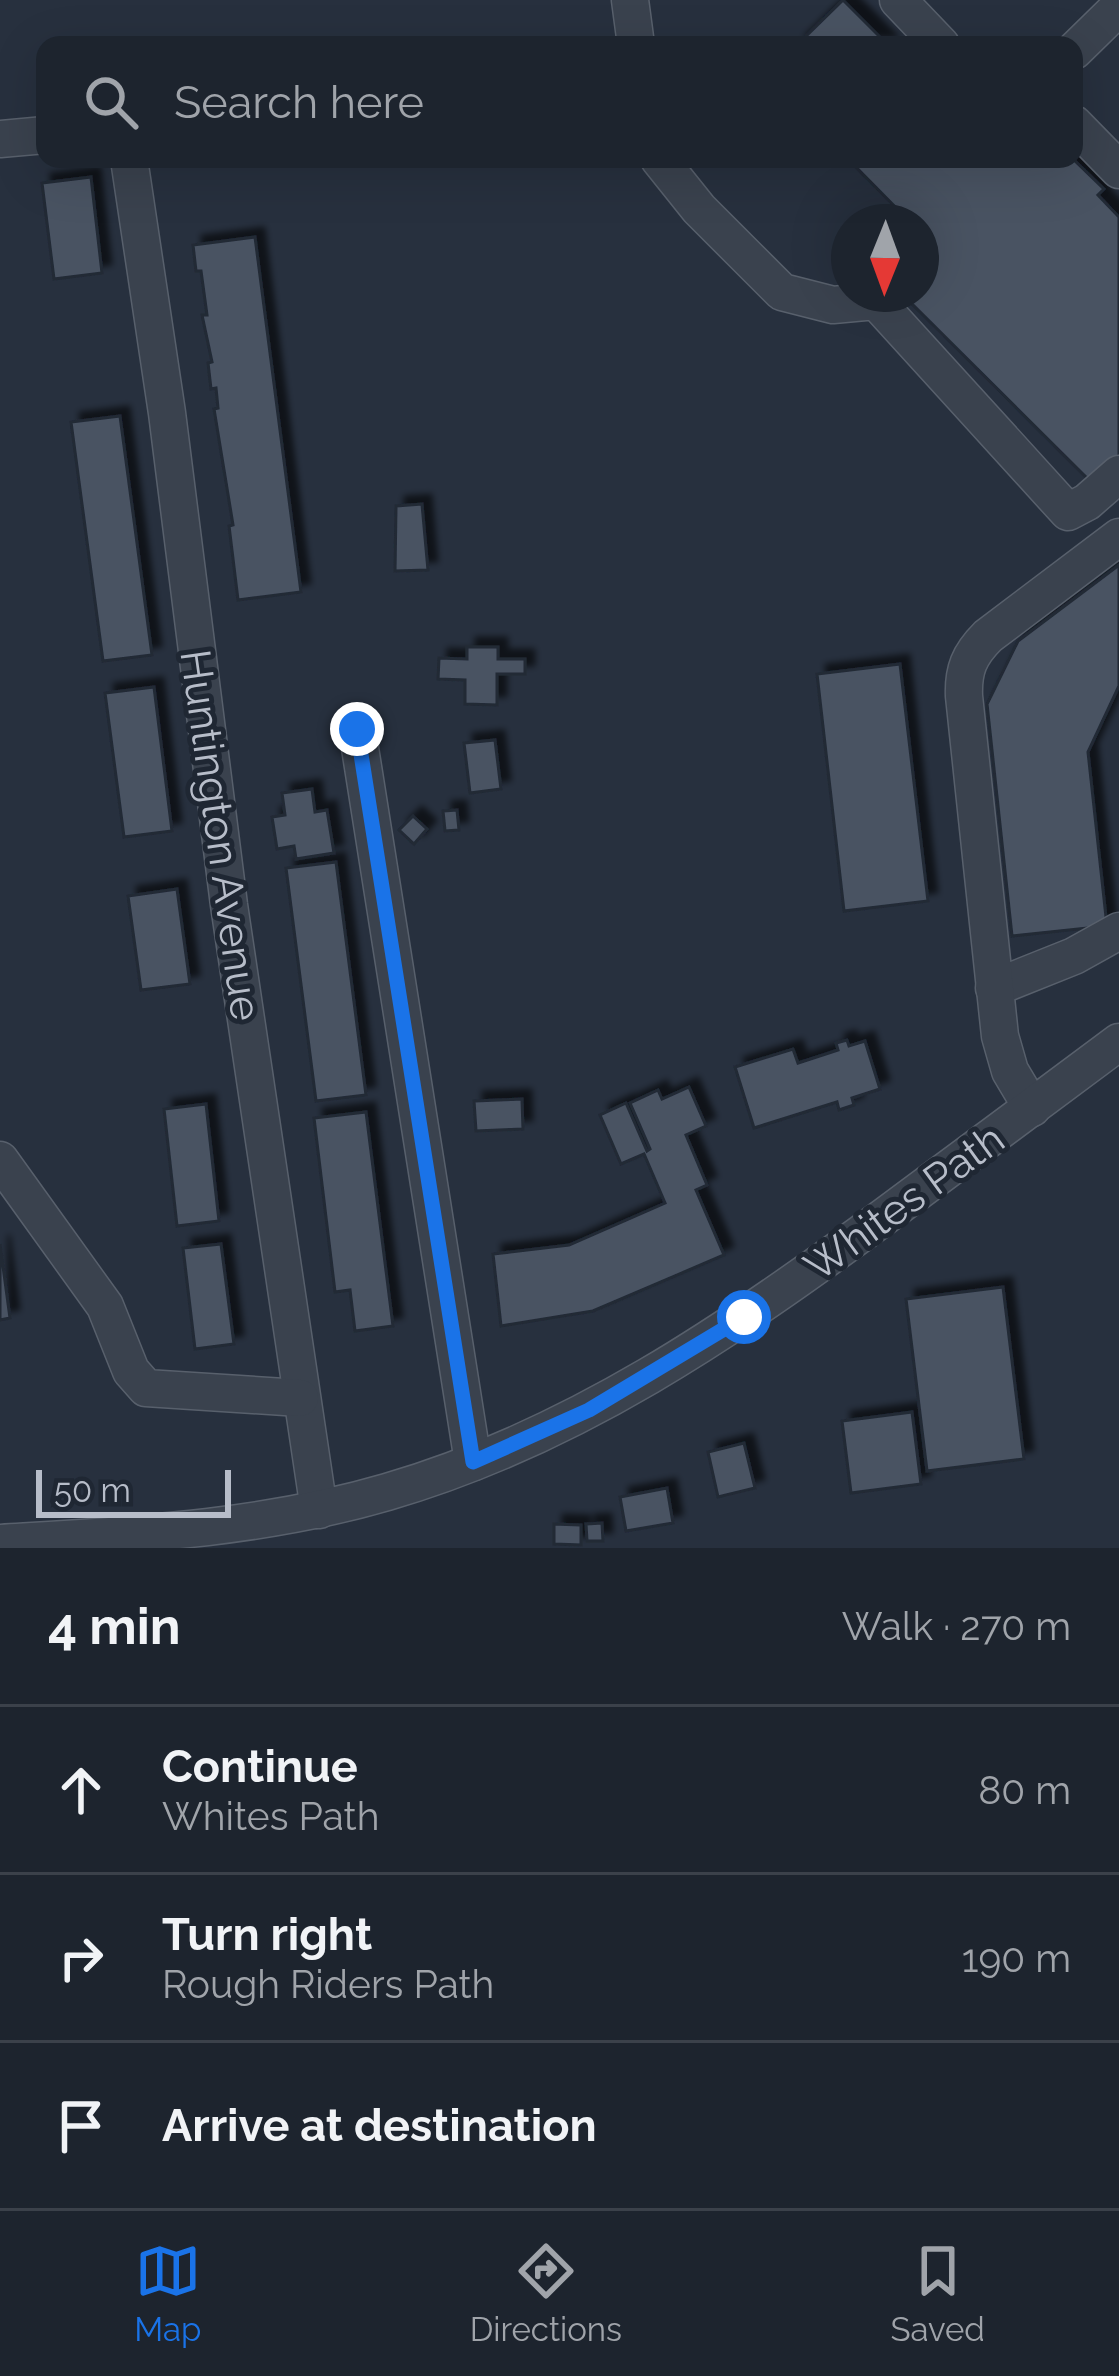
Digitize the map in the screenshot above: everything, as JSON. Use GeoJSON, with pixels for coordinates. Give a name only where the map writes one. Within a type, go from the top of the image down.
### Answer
{"type":"FeatureCollection","features":[{"type":"Feature","properties":{"kind":"street"},"geometry":{"type":"LineString","coordinates":[[630,0],[635,36]]}},
{"type":"Feature","properties":{"kind":"street"},"geometry":{"type":"LineString","coordinates":[[898,0],[932,36]]}},
{"type":"Feature","properties":{"kind":"street"},"geometry":{"type":"LineString","coordinates":[[1083,37],[1101,10]]}},
{"type":"Feature","properties":{"kind":"street"},"geometry":{"type":"LineString","coordinates":[[1083,133],[1119,170]]}},
{"type":"Feature","properties":{"kind":"street"},"geometry":{"type":"LineString","coordinates":[[0,139],[36,136]]}},
{"type":"Feature","properties":{"kind":"street","name":"Huntington Avenue"},"geometry":{"type":"LineString","coordinates":[[130,168],[167,412],[229,905],[319,1510]]}},
{"type":"Feature","properties":{"kind":"street"},"geometry":{"type":"LineString","coordinates":[[666,168],[699,209],[782,292],[833,305],[876,301],[1068,512],[1119,474]]}},
{"type":"Feature","properties":{"kind":"street"},"geometry":{"type":"LineString","coordinates":[[1032,1108],[1004,1054],[964,696],[965,669],[988,637],[1119,537]]}},
{"type":"Feature","properties":{"kind":"street"},"geometry":{"type":"LineString","coordinates":[[357,729],[473,1462]]}},
{"type":"Feature","properties":{"kind":"street"},"geometry":{"type":"LineString","coordinates":[[994,988],[1074,956],[1119,931]]}},
{"type":"Feature","properties":{"kind":"street","name":"Whites Path"},"geometry":{"type":"LineString","coordinates":[[0,1544],[221,1526],[319,1510],[473,1462],[589,1410],[692,1352],[796,1282],[1119,1042]]}},
{"type":"Feature","properties":{"kind":"street"},"geometry":{"type":"LineString","coordinates":[[0,1160],[105,1306],[131,1371],[146,1388],[301,1398]]}},
{"type":"Feature","properties":{"kind":"building"},"geometry":{"type":"Polygon","coordinates":[[[843,0],[879,36],[806,36],[843,0]]]}},
{"type":"Feature","properties":{"kind":"building"},"geometry":{"type":"Polygon","coordinates":[[[857,168],[1082,168],[1104,189],[1098,195],[1119,217],[1119,455],[1092,483],[920,312],[939,312],[939,204],[892,204],[857,168]]]}},
{"type":"Feature","properties":{"kind":"building"},"geometry":{"type":"Polygon","coordinates":[[[91,177],[102,273],[54,279],[42,183],[91,177]]]}},
{"type":"Feature","properties":{"kind":"building"},"geometry":{"type":"Polygon","coordinates":[[[255,237],[301,592],[238,600],[229,526],[233,525],[214,409],[218,408],[216,388],[211,389],[208,363],[212,362],[202,315],[207,315],[193,245],[255,237]]]}},
{"type":"Feature","properties":{"kind":"building"},"geometry":{"type":"Polygon","coordinates":[[[120,416],[152,655],[103,661],[71,422],[120,416]]]}},
{"type":"Feature","properties":{"kind":"building"},"geometry":{"type":"Polygon","coordinates":[[[422,504],[428,570],[395,571],[396,506],[422,504]]]}},
{"type":"Feature","properties":{"kind":"building"},"geometry":{"type":"Polygon","coordinates":[[[1119,565],[1119,686],[1088,752],[1107,926],[1012,936],[987,704],[1018,641],[1119,565]]]}},
{"type":"Feature","properties":{"kind":"building"},"geometry":{"type":"Polygon","coordinates":[[[467,647],[498,647],[498,659],[525,659],[525,674],[497,674],[497,705],[465,704],[465,680],[438,679],[439,658],[467,659],[467,647]]]}},
{"type":"Feature","properties":{"kind":"building"},"geometry":{"type":"Polygon","coordinates":[[[900,664],[928,901],[844,911],[817,674],[900,664]]]}},
{"type":"Feature","properties":{"kind":"building"},"geometry":{"type":"Polygon","coordinates":[[[154,687],[172,831],[124,837],[105,693],[154,687]]]}},
{"type":"Feature","properties":{"kind":"building"},"geometry":{"type":"Polygon","coordinates":[[[495,740],[501,789],[470,793],[464,743],[495,740]]]}},
{"type":"Feature","properties":{"kind":"building"},"geometry":{"type":"Polygon","coordinates":[[[312,789],[315,812],[327,810],[334,853],[296,859],[294,846],[277,849],[272,817],[285,815],[282,793],[312,789]]]}},
{"type":"Feature","properties":{"kind":"building"},"geometry":{"type":"Polygon","coordinates":[[[457,810],[459,830],[445,831],[443,811],[457,810]]]}},
{"type":"Feature","properties":{"kind":"building"},"geometry":{"type":"Polygon","coordinates":[[[413,816],[427,829],[414,844],[399,830],[413,816]]]}},
{"type":"Feature","properties":{"kind":"building"},"geometry":{"type":"Polygon","coordinates":[[[336,862],[366,1095],[316,1101],[286,868],[336,862]]]}},
{"type":"Feature","properties":{"kind":"building"},"geometry":{"type":"Polygon","coordinates":[[[177,889],[190,984],[141,990],[128,896],[177,889]]]}},
{"type":"Feature","properties":{"kind":"building"},"geometry":{"type":"Polygon","coordinates":[[[847,1040],[849,1046],[865,1041],[880,1089],[852,1098],[854,1105],[839,1110],[837,1102],[754,1128],[735,1067],[793,1049],[798,1063],[838,1050],[836,1043],[847,1040]]]}},
{"type":"Feature","properties":{"kind":"building"},"geometry":{"type":"Polygon","coordinates":[[[689,1087],[706,1126],[686,1135],[707,1185],[696,1190],[724,1255],[593,1311],[501,1326],[493,1254],[569,1245],[665,1203],[644,1154],[621,1164],[600,1115],[626,1103],[647,1151],[630,1103],[658,1090],[662,1099],[689,1087]]]}},
{"type":"Feature","properties":{"kind":"building"},"geometry":{"type":"Polygon","coordinates":[[[522,1099],[523,1129],[476,1131],[474,1101],[522,1099]]]}},
{"type":"Feature","properties":{"kind":"building"},"geometry":{"type":"Polygon","coordinates":[[[206,1104],[219,1221],[177,1226],[164,1109],[206,1104]]]}},
{"type":"Feature","properties":{"kind":"building"},"geometry":{"type":"Polygon","coordinates":[[[366,1112],[393,1326],[355,1331],[350,1290],[335,1292],[314,1118],[366,1112]]]}},
{"type":"Feature","properties":{"kind":"building"},"geometry":{"type":"Polygon","coordinates":[[[0,1244],[10,1318],[0,1320],[0,1244]]]}},
{"type":"Feature","properties":{"kind":"building"},"geometry":{"type":"Polygon","coordinates":[[[221,1244],[234,1344],[195,1349],[183,1248],[221,1244]]]}},
{"type":"Feature","properties":{"kind":"building"},"geometry":{"type":"Polygon","coordinates":[[[1003,1287],[1024,1459],[927,1471],[906,1299],[1003,1287]]]}},
{"type":"Feature","properties":{"kind":"building"},"geometry":{"type":"Polygon","coordinates":[[[912,1412],[921,1484],[851,1493],[842,1421],[912,1412]]]}},
{"type":"Feature","properties":{"kind":"building"},"geometry":{"type":"Polygon","coordinates":[[[744,1443],[755,1488],[718,1497],[708,1452],[744,1443]]]}},
{"type":"Feature","properties":{"kind":"building"},"geometry":{"type":"Polygon","coordinates":[[[667,1488],[673,1523],[626,1531],[620,1497],[667,1488]]]}},
{"type":"Feature","properties":{"kind":"building"},"geometry":{"type":"Polygon","coordinates":[[[602,1523],[603,1541],[587,1541],[586,1524],[602,1523]]]}},
{"type":"Feature","properties":{"kind":"building"},"geometry":{"type":"Polygon","coordinates":[[[554,1524],[581,1525],[581,1545],[554,1544],[554,1524]]]}},
{"type":"Feature","properties":{"kind":"route"},"geometry":{"type":"LineString","coordinates":[[357,729],[473,1462],[589,1410],[744,1317]]}}]}
